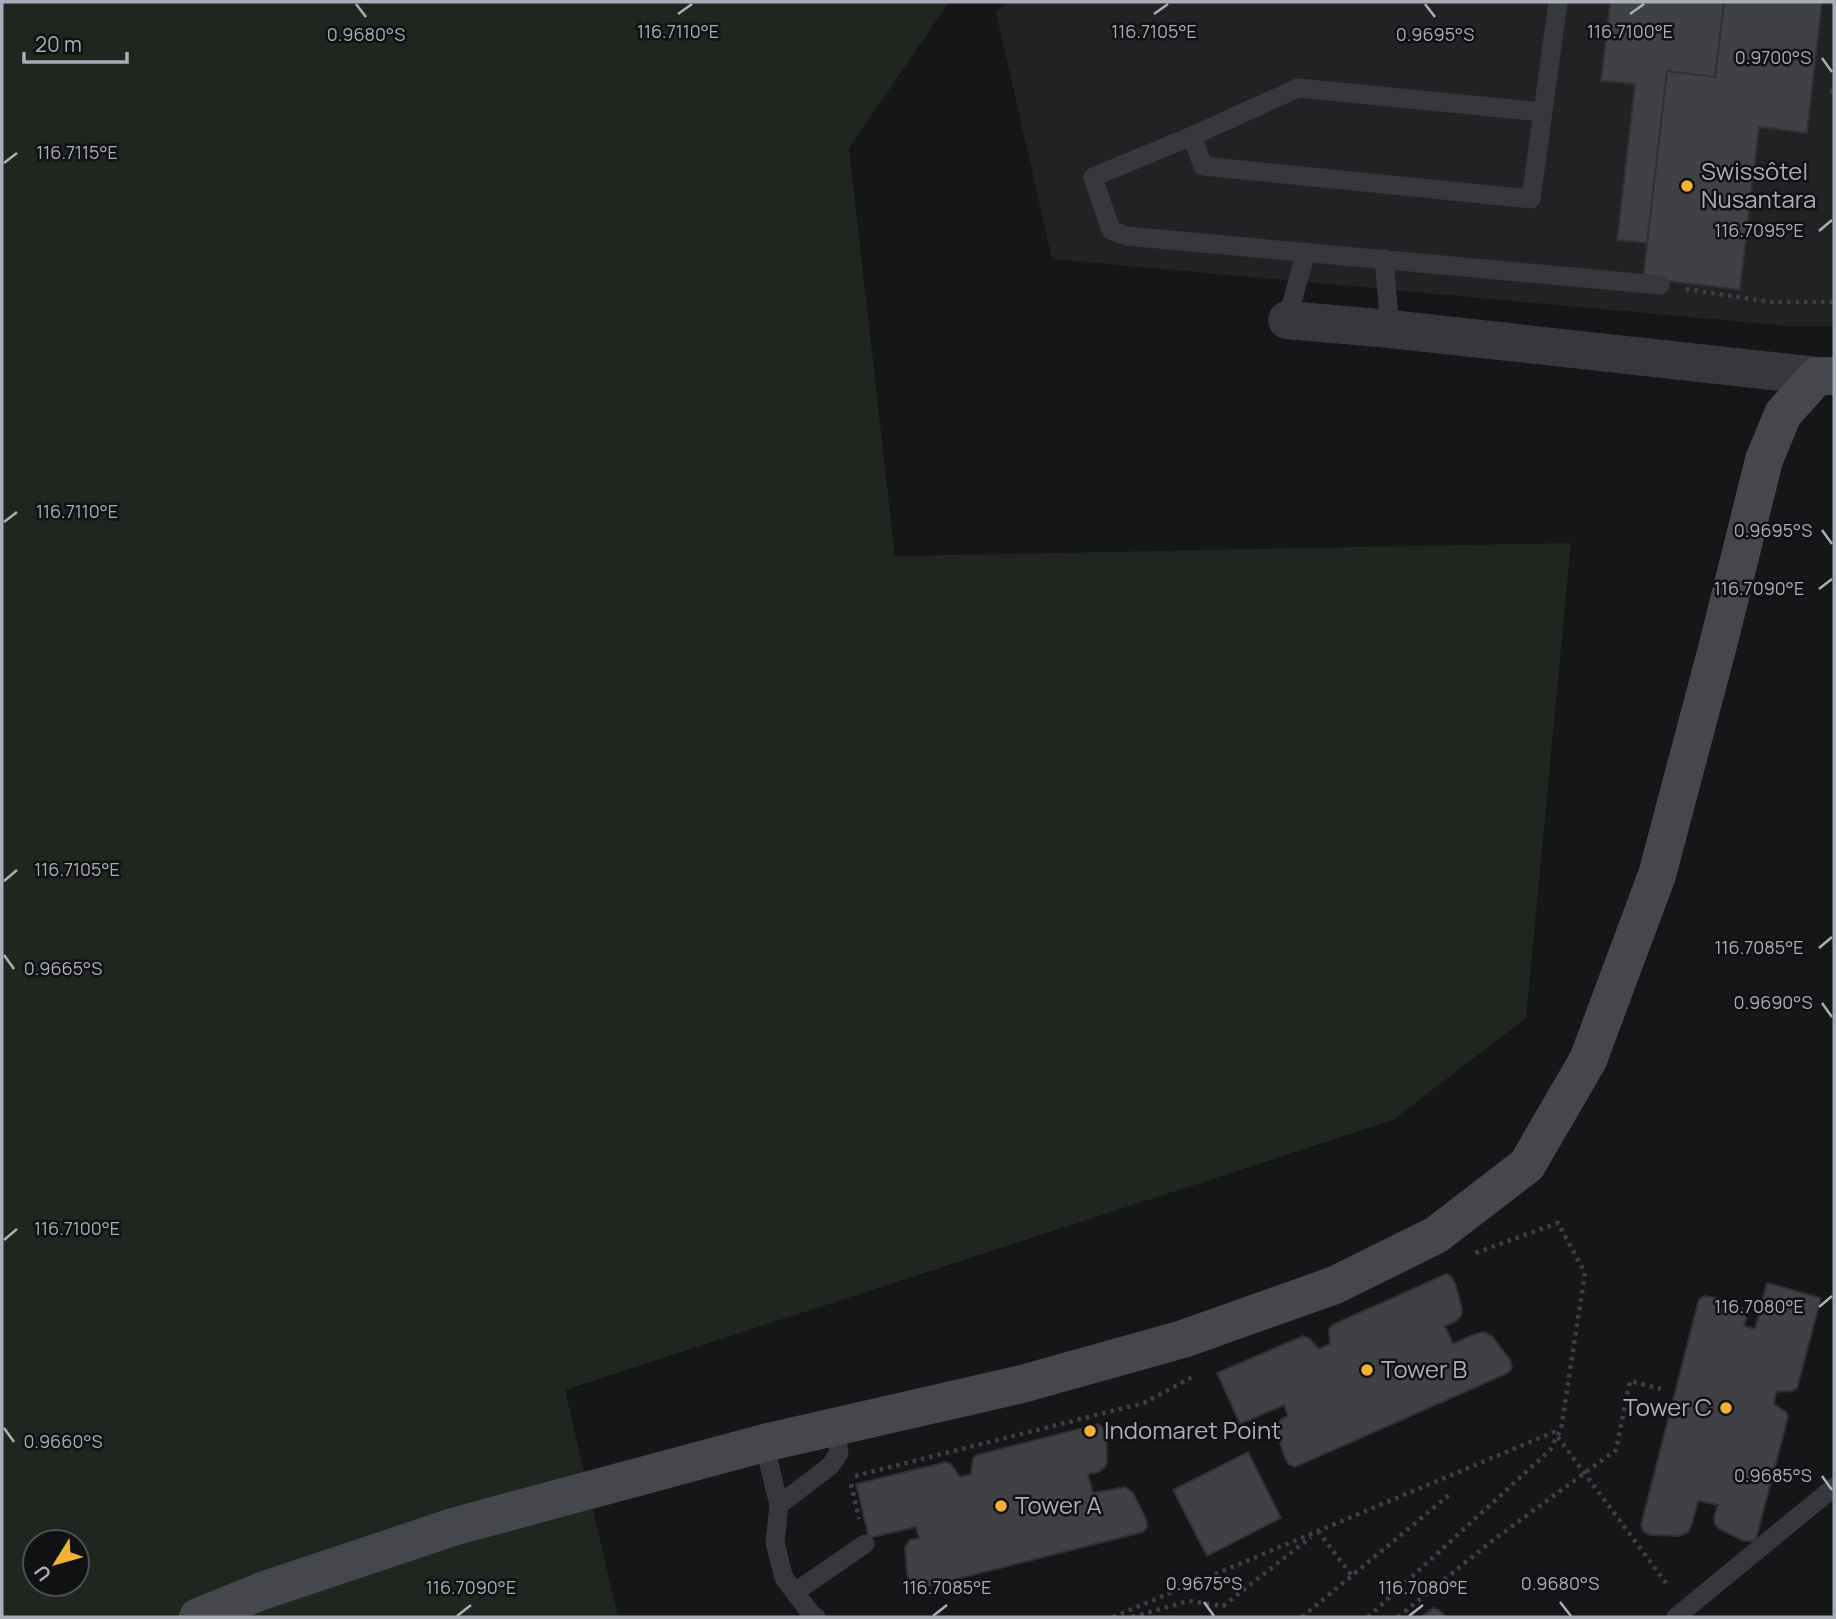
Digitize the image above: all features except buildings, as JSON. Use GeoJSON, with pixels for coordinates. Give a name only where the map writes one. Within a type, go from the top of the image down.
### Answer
{"type":"FeatureCollection","features":[{"type":"Feature","properties":{"kind":"street"},"geometry":{"type":"LineString","coordinates":[[1287,320],[1826,376]]}},
{"type":"Feature","properties":{"kind":"street"},"geometry":{"type":"LineString","coordinates":[[198,1617],[262,1591],[456,1526],[764,1444],[1022,1384],[1183,1339],[1335,1285],[1436,1235],[1527,1165],[1588,1060],[1652,888],[1715,657],[1764,460],[1783,414],[1826,376]]}},
{"type":"Feature","properties":{"kind":"lane"},"geometry":{"type":"LineString","coordinates":[[1192,136],[1203,166],[1531,200],[1558,2]]}},
{"type":"Feature","properties":{"kind":"lane"},"geometry":{"type":"LineString","coordinates":[[1543,112],[1298,88],[1093,177],[1111,230],[1126,236],[1660,285]]}},
{"type":"Feature","properties":{"kind":"lane"},"geometry":{"type":"LineString","coordinates":[[1287,320],[1306,252]]}},
{"type":"Feature","properties":{"kind":"lane"},"geometry":{"type":"LineString","coordinates":[[1384,259],[1390,329]]}},
{"type":"Feature","properties":{"kind":"lane"},"geometry":{"type":"LineString","coordinates":[[779,1505],[830,1466],[839,1453],[835,1427]]}},
{"type":"Feature","properties":{"kind":"lane"},"geometry":{"type":"LineString","coordinates":[[764,1444],[779,1505],[775,1543],[784,1578],[816,1617]]}},
{"type":"Feature","properties":{"kind":"lane"},"geometry":{"type":"LineString","coordinates":[[1681,1613],[1834,1487]]}},
{"type":"Feature","properties":{"kind":"lane"},"geometry":{"type":"LineString","coordinates":[[795,1592],[865,1544]]}},
{"type":"Feature","properties":{"kind":"path"},"geometry":{"type":"LineString","coordinates":[[1660,285],[1770,302],[1834,302]]}},
{"type":"Feature","properties":{"kind":"path"},"geometry":{"type":"LineString","coordinates":[[1368,1617],[1550,1450],[1561,1429],[1585,1273],[1558,1223],[1475,1253]]}},
{"type":"Feature","properties":{"kind":"path"},"geometry":{"type":"LineString","coordinates":[[865,1544],[849,1477],[1144,1403],[1202,1372]]}},
{"type":"Feature","properties":{"kind":"path"},"geometry":{"type":"LineString","coordinates":[[1398,1617],[1492,1541],[1616,1450],[1630,1381],[1661,1389]]}},
{"type":"Feature","properties":{"kind":"path"},"geometry":{"type":"LineString","coordinates":[[1113,1617],[1554,1432],[1681,1613]]}},
{"type":"Feature","properties":{"kind":"path"},"geometry":{"type":"LineString","coordinates":[[1306,1616],[1449,1495]]}},
{"type":"Feature","properties":{"kind":"path"},"geometry":{"type":"LineString","coordinates":[[1318,1531],[1352,1576]]}},
{"type":"Feature","properties":{"kind":"path"},"geometry":{"type":"LineString","coordinates":[[1132,1617],[1189,1601],[1223,1606],[1318,1531]]}},
{"type":"Feature","properties":{"kind":"shaded area"},"geometry":{"type":"Polygon","coordinates":[[[2,2],[949,2],[849,148],[895,556],[1571,543],[1526,1018],[1393,1120],[565,1390],[618,1617],[2,1617],[2,2]]]}},
{"type":"Feature","properties":{"kind":"shaded area"},"geometry":{"type":"Polygon","coordinates":[[[1007,2],[1834,2],[1834,326],[1788,326],[1052,259],[996,12],[1007,2]]]}},
{"type":"Feature","properties":{"kind":"place","name":"Swissôtel Nusantara"},"geometry":{"type":"Point","coordinates":[1687,186]}},
{"type":"Feature","properties":{"kind":"place","name":"Tower B"},"geometry":{"type":"Point","coordinates":[1367,1370]}},
{"type":"Feature","properties":{"kind":"place","name":"Tower C"},"geometry":{"type":"Point","coordinates":[1726,1408]}},
{"type":"Feature","properties":{"kind":"place","name":"Indomaret Point"},"geometry":{"type":"Point","coordinates":[1090,1431]}},
{"type":"Feature","properties":{"kind":"place","name":"Tower A"},"geometry":{"type":"Point","coordinates":[1001,1506]}}]}
